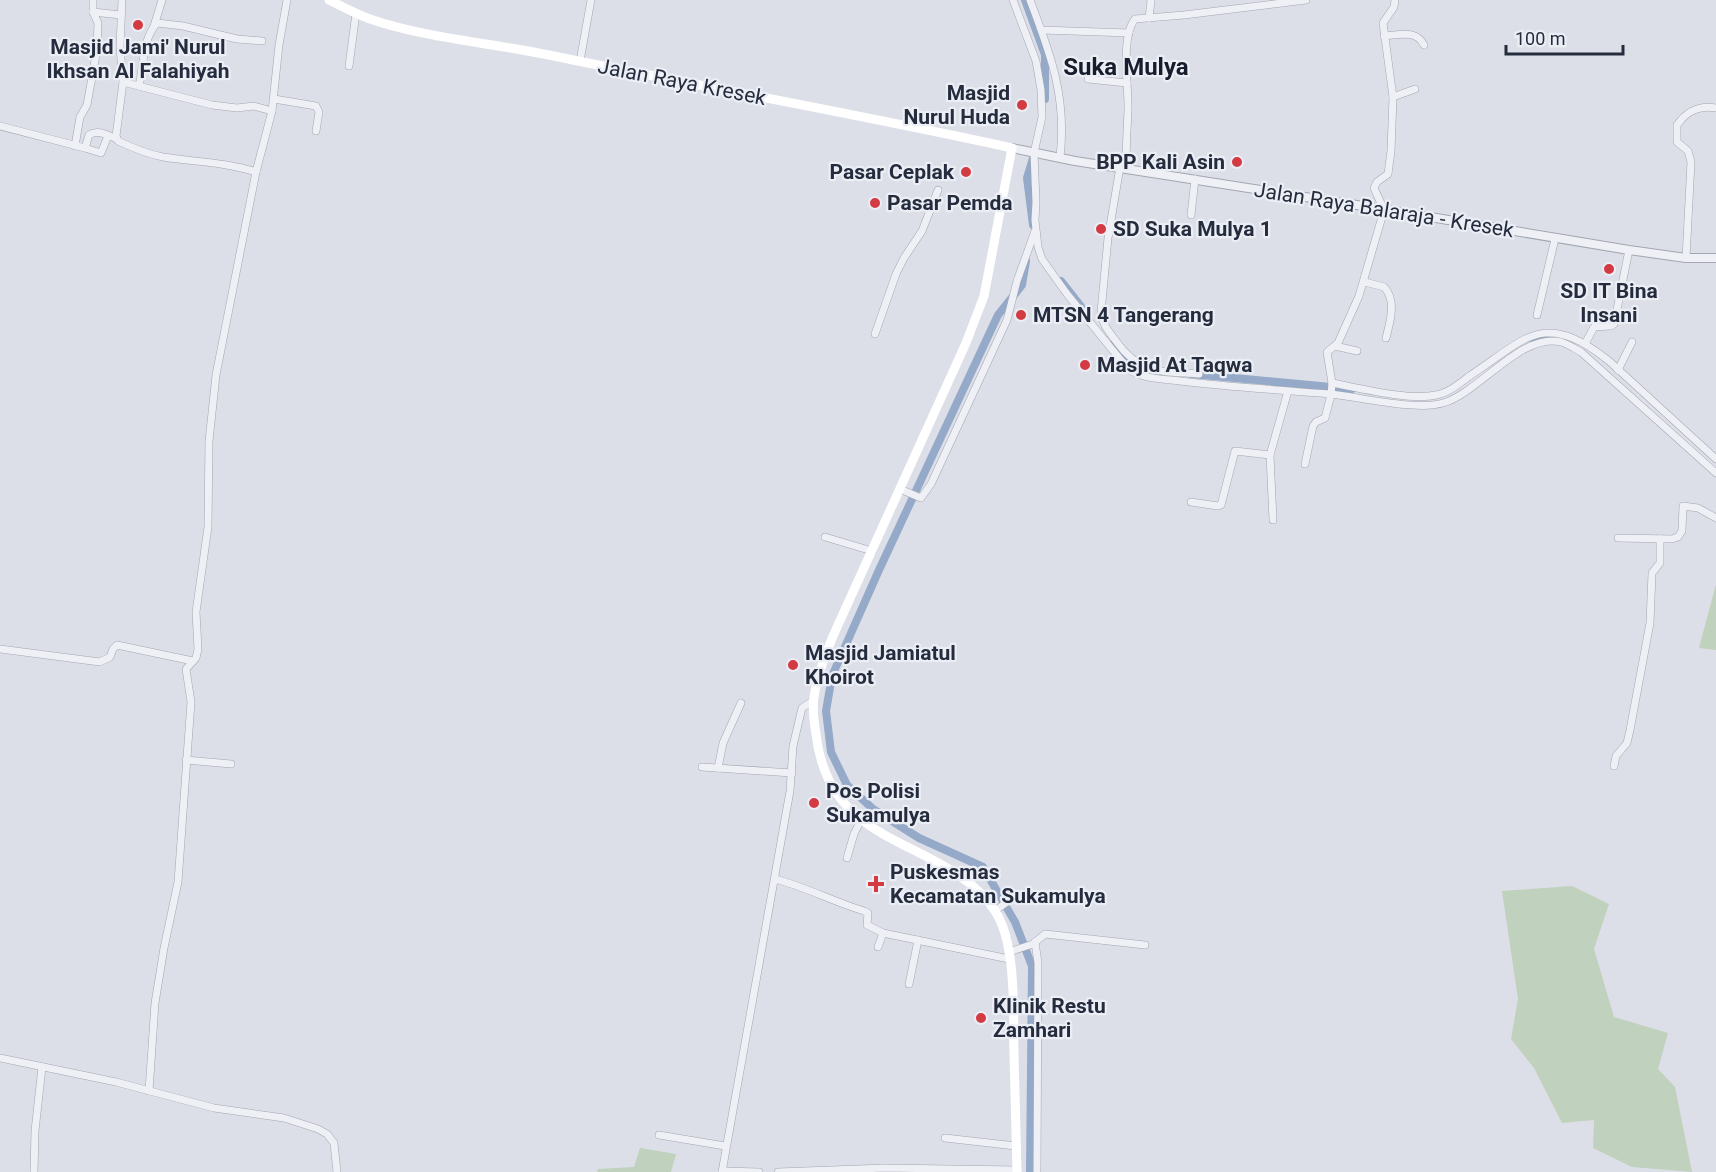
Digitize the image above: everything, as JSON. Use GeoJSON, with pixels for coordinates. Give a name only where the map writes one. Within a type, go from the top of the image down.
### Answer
{"type":"FeatureCollection","features":[{"type":"Feature","properties":{"kind":"main road","name":"Jalan Raya Kresek"},"geometry":{"type":"LineString","coordinates":[[329,0],[370,19],[410,30],[887,121],[1012,148]]}},
{"type":"Feature","properties":{"kind":"main road"},"geometry":{"type":"LineString","coordinates":[[1012,148],[984,296],[966,343],[833,636],[824,659],[814,700],[816,741],[825,775],[839,797],[861,820],[958,874],[998,908],[1009,955],[1013,1004],[1017,1171]]}},
{"type":"Feature","properties":{"kind":"street"},"geometry":{"type":"LineString","coordinates":[[75,146],[80,117],[87,105],[97,50],[98,23],[93,12],[93,0]]}},
{"type":"Feature","properties":{"kind":"street"},"geometry":{"type":"LineString","coordinates":[[117,139],[123,82],[120,47],[122,0]]}},
{"type":"Feature","properties":{"kind":"street"},"geometry":{"type":"LineString","coordinates":[[139,86],[147,42],[162,0]]}},
{"type":"Feature","properties":{"kind":"street"},"geometry":{"type":"LineString","coordinates":[[149,1091],[155,1003],[178,882],[191,702],[186,669],[196,658],[198,649],[196,612],[208,527],[209,441],[216,375],[256,172],[272,111],[279,45],[287,0]]}},
{"type":"Feature","properties":{"kind":"street"},"geometry":{"type":"LineString","coordinates":[[580,61],[591,0]]}},
{"type":"Feature","properties":{"kind":"street"},"geometry":{"type":"LineString","coordinates":[[1012,0],[1035,30],[1058,85],[1063,117],[1056,157]]}},
{"type":"Feature","properties":{"kind":"street"},"geometry":{"type":"LineString","coordinates":[[1030,0],[1042,101],[1042,117],[1036,153],[1038,247],[1042,259],[1067,294],[1128,369],[1138,375],[1155,378],[1288,391],[1331,389],[1436,396],[1453,388],[1500,354],[1536,335],[1544,332],[1563,334],[1585,344],[1618,370],[1690,443],[1716,473]]}},
{"type":"Feature","properties":{"kind":"street"},"geometry":{"type":"LineString","coordinates":[[1149,18],[1151,0]]}},
{"type":"Feature","properties":{"kind":"street"},"geometry":{"type":"LineString","coordinates":[[1199,374],[1149,369],[1137,364],[1123,351],[1103,321],[1101,312],[1108,238],[1123,167],[1128,109],[1125,70],[1131,24],[1135,19],[1266,2],[1305,0]]}},
{"type":"Feature","properties":{"kind":"street"},"geometry":{"type":"LineString","coordinates":[[1305,464],[1313,426],[1325,418],[1331,389],[1326,353],[1335,346],[1365,282],[1384,210],[1374,188],[1375,184],[1387,176],[1389,171],[1393,97],[1383,23],[1394,7],[1395,0]]}},
{"type":"Feature","properties":{"kind":"street"},"geometry":{"type":"LineString","coordinates":[[93,12],[121,15]]}},
{"type":"Feature","properties":{"kind":"street"},"geometry":{"type":"LineString","coordinates":[[350,66],[356,13]]}},
{"type":"Feature","properties":{"kind":"street"},"geometry":{"type":"LineString","coordinates":[[154,26],[163,23],[173,24],[237,39],[262,41]]}},
{"type":"Feature","properties":{"kind":"street"},"geometry":{"type":"LineString","coordinates":[[1035,30],[1129,33]]}},
{"type":"Feature","properties":{"kind":"street"},"geometry":{"type":"LineString","coordinates":[[1384,36],[1412,34],[1420,38],[1424,45]]}},
{"type":"Feature","properties":{"kind":"street"},"geometry":{"type":"LineString","coordinates":[[1088,79],[1126,83]]}},
{"type":"Feature","properties":{"kind":"street"},"geometry":{"type":"LineString","coordinates":[[123,82],[212,105],[237,108],[254,106],[272,111]]}},
{"type":"Feature","properties":{"kind":"street"},"geometry":{"type":"LineString","coordinates":[[1393,97],[1415,90]]}},
{"type":"Feature","properties":{"kind":"street"},"geometry":{"type":"LineString","coordinates":[[274,99],[316,106],[320,112],[316,130]]}},
{"type":"Feature","properties":{"kind":"street"},"geometry":{"type":"LineString","coordinates":[[1686,258],[1691,162],[1688,151],[1677,141],[1677,125],[1687,113],[1703,106],[1716,108]]}},
{"type":"Feature","properties":{"kind":"street"},"geometry":{"type":"LineString","coordinates":[[0,126],[101,153],[108,136]]}},
{"type":"Feature","properties":{"kind":"street"},"geometry":{"type":"LineString","coordinates":[[85,148],[89,135],[97,132],[149,153],[222,164],[256,172]]}},
{"type":"Feature","properties":{"kind":"street","name":"Jalan Raya Kresek"},"geometry":{"type":"LineString","coordinates":[[1012,148],[1056,157]]}},
{"type":"Feature","properties":{"kind":"street","name":"Jalan Raya Balaraja - Kresek"},"geometry":{"type":"LineString","coordinates":[[1056,157],[1555,239],[1686,258],[1716,258]]}},
{"type":"Feature","properties":{"kind":"street"},"geometry":{"type":"LineString","coordinates":[[1191,215],[1195,179]]}},
{"type":"Feature","properties":{"kind":"street"},"geometry":{"type":"LineString","coordinates":[[875,334],[896,274],[922,231],[938,190]]}},
{"type":"Feature","properties":{"kind":"street"},"geometry":{"type":"LineString","coordinates":[[900,489],[923,498],[931,484],[1007,320],[1025,256],[1036,229]]}},
{"type":"Feature","properties":{"kind":"street"},"geometry":{"type":"LineString","coordinates":[[1537,315],[1555,239]]}},
{"type":"Feature","properties":{"kind":"street"},"geometry":{"type":"LineString","coordinates":[[1585,344],[1594,327],[1611,326],[1615,322],[1629,250]]}},
{"type":"Feature","properties":{"kind":"street"},"geometry":{"type":"LineString","coordinates":[[1365,282],[1384,286],[1390,295],[1392,309],[1386,338]]}},
{"type":"Feature","properties":{"kind":"street"},"geometry":{"type":"LineString","coordinates":[[1331,389],[1422,406],[1437,405],[1456,399],[1488,373],[1531,346],[1539,342],[1561,342],[1581,352],[1690,443],[1716,459]]}},
{"type":"Feature","properties":{"kind":"street"},"geometry":{"type":"LineString","coordinates":[[1618,370],[1632,342]]}},
{"type":"Feature","properties":{"kind":"street"},"geometry":{"type":"LineString","coordinates":[[1335,346],[1357,351]]}},
{"type":"Feature","properties":{"kind":"street"},"geometry":{"type":"LineString","coordinates":[[1273,520],[1270,455],[1288,391]]}},
{"type":"Feature","properties":{"kind":"street"},"geometry":{"type":"LineString","coordinates":[[1191,502],[1221,505],[1235,451],[1270,455]]}},
{"type":"Feature","properties":{"kind":"street"},"geometry":{"type":"LineString","coordinates":[[1618,538],[1676,538],[1681,534],[1683,506],[1698,508],[1716,518]]}},
{"type":"Feature","properties":{"kind":"street"},"geometry":{"type":"LineString","coordinates":[[825,537],[872,551]]}},
{"type":"Feature","properties":{"kind":"street"},"geometry":{"type":"LineString","coordinates":[[1614,766],[1616,756],[1627,743],[1630,730],[1650,623],[1653,573],[1660,563],[1660,539]]}},
{"type":"Feature","properties":{"kind":"street"},"geometry":{"type":"LineString","coordinates":[[0,649],[100,663],[110,657],[117,645],[122,645],[140,651],[193,661]]}},
{"type":"Feature","properties":{"kind":"street"},"geometry":{"type":"LineString","coordinates":[[759,1172],[722,1171],[776,879],[792,773],[793,747],[802,708],[814,700]]}},
{"type":"Feature","properties":{"kind":"street"},"geometry":{"type":"LineString","coordinates":[[718,768],[723,743],[741,704]]}},
{"type":"Feature","properties":{"kind":"street"},"geometry":{"type":"LineString","coordinates":[[186,760],[231,765]]}},
{"type":"Feature","properties":{"kind":"street"},"geometry":{"type":"LineString","coordinates":[[702,767],[792,773]]}},
{"type":"Feature","properties":{"kind":"street"},"geometry":{"type":"LineString","coordinates":[[847,858],[861,820]]}},
{"type":"Feature","properties":{"kind":"street"},"geometry":{"type":"LineString","coordinates":[[776,879],[810,889],[864,911],[868,914],[867,925],[869,927],[883,933],[918,940],[1009,955],[1034,943],[1041,936],[1050,934],[1145,945]]}},
{"type":"Feature","properties":{"kind":"street"},"geometry":{"type":"LineString","coordinates":[[998,908],[1011,899],[1027,893]]}},
{"type":"Feature","properties":{"kind":"street"},"geometry":{"type":"LineString","coordinates":[[878,947],[883,933]]}},
{"type":"Feature","properties":{"kind":"street"},"geometry":{"type":"LineString","coordinates":[[909,984],[918,940]]}},
{"type":"Feature","properties":{"kind":"street"},"geometry":{"type":"LineString","coordinates":[[1034,943],[1038,963],[1037,1172]]}},
{"type":"Feature","properties":{"kind":"street"},"geometry":{"type":"LineString","coordinates":[[0,1058],[214,1108],[274,1116],[318,1129],[327,1134],[334,1143],[337,1172]]}},
{"type":"Feature","properties":{"kind":"street"},"geometry":{"type":"LineString","coordinates":[[34,1172],[35,1131],[42,1067]]}},
{"type":"Feature","properties":{"kind":"street"},"geometry":{"type":"LineString","coordinates":[[659,1135],[725,1146]]}},
{"type":"Feature","properties":{"kind":"street"},"geometry":{"type":"LineString","coordinates":[[945,1138],[1016,1146]]}},
{"type":"Feature","properties":{"kind":"street"},"geometry":{"type":"LineString","coordinates":[[778,1172],[875,1168],[1017,1171]]}},
{"type":"Feature","properties":{"kind":"green space"},"geometry":{"type":"Polygon","coordinates":[[[1716,584],[1716,650],[1699,648],[1716,584]]]}},
{"type":"Feature","properties":{"kind":"green space"},"geometry":{"type":"Polygon","coordinates":[[[1572,886],[1609,904],[1594,949],[1614,1017],[1668,1033],[1658,1069],[1675,1087],[1692,1172],[1632,1167],[1593,1148],[1594,1120],[1562,1123],[1534,1068],[1511,1039],[1518,999],[1502,891],[1572,886]]]}},
{"type":"Feature","properties":{"kind":"green space"},"geometry":{"type":"Polygon","coordinates":[[[640,1148],[676,1154],[671,1172],[597,1172],[598,1169],[634,1167],[640,1148]]]}},
{"type":"Feature","properties":{"kind":"waterway"},"geometry":{"type":"LineString","coordinates":[[1025,0],[1045,55],[1045,99]]}},
{"type":"Feature","properties":{"kind":"waterway"},"geometry":{"type":"LineString","coordinates":[[1033,225],[1027,178],[1034,155]]}},
{"type":"Feature","properties":{"kind":"waterway"},"geometry":{"type":"LineString","coordinates":[[1026,261],[1022,285],[998,315],[879,570],[832,676],[826,711],[831,752],[847,785],[873,809],[919,838],[983,867],[1015,922],[1032,966],[1030,1172]]}},
{"type":"Feature","properties":{"kind":"waterway"},"geometry":{"type":"LineString","coordinates":[[1061,281],[1083,309]]}},
{"type":"Feature","properties":{"kind":"waterway"},"geometry":{"type":"LineString","coordinates":[[1532,338],[1564,337]]}},
{"type":"Feature","properties":{"kind":"waterway"},"geometry":{"type":"LineString","coordinates":[[1112,345],[1135,366],[1155,371]]}},
{"type":"Feature","properties":{"kind":"waterway"},"geometry":{"type":"LineString","coordinates":[[1191,374],[1352,389]]}},
{"type":"Feature","properties":{"kind":"place","name":"Masjid Jami' Nurul Ikhsan Al Falahiyah"},"geometry":{"type":"Point","coordinates":[138,25]}},
{"type":"Feature","properties":{"kind":"place","name":"Masjid Nurul Huda"},"geometry":{"type":"Point","coordinates":[1022,105]}},
{"type":"Feature","properties":{"kind":"place","name":"BPP Kali Asin"},"geometry":{"type":"Point","coordinates":[1237,162]}},
{"type":"Feature","properties":{"kind":"place","name":"Pasar Ceplak"},"geometry":{"type":"Point","coordinates":[966,172]}},
{"type":"Feature","properties":{"kind":"place","name":"Pasar Pemda"},"geometry":{"type":"Point","coordinates":[875,203]}},
{"type":"Feature","properties":{"kind":"place","name":"SD Suka Mulya 1"},"geometry":{"type":"Point","coordinates":[1101,229]}},
{"type":"Feature","properties":{"kind":"place","name":"SD IT Bina Insani"},"geometry":{"type":"Point","coordinates":[1609,269]}},
{"type":"Feature","properties":{"kind":"place","name":"MTSN 4 Tangerang"},"geometry":{"type":"Point","coordinates":[1021,315]}},
{"type":"Feature","properties":{"kind":"place","name":"Masjid At Taqwa"},"geometry":{"type":"Point","coordinates":[1085,365]}},
{"type":"Feature","properties":{"kind":"place","name":"Masjid Jamiatul Khoirot"},"geometry":{"type":"Point","coordinates":[793,665]}},
{"type":"Feature","properties":{"kind":"place","name":"Pos Polisi Sukamulya"},"geometry":{"type":"Point","coordinates":[814,803]}},
{"type":"Feature","properties":{"kind":"place","name":"Puskesmas Kecamatan Sukamulya"},"geometry":{"type":"Point","coordinates":[876,884]}},
{"type":"Feature","properties":{"kind":"place","name":"Klinik Restu Zamhari"},"geometry":{"type":"Point","coordinates":[981,1018]}},
{"type":"Feature","properties":{"kind":"district","name":"Suka Mulya"},"geometry":{"type":"Point","coordinates":[1126,67]}}]}
